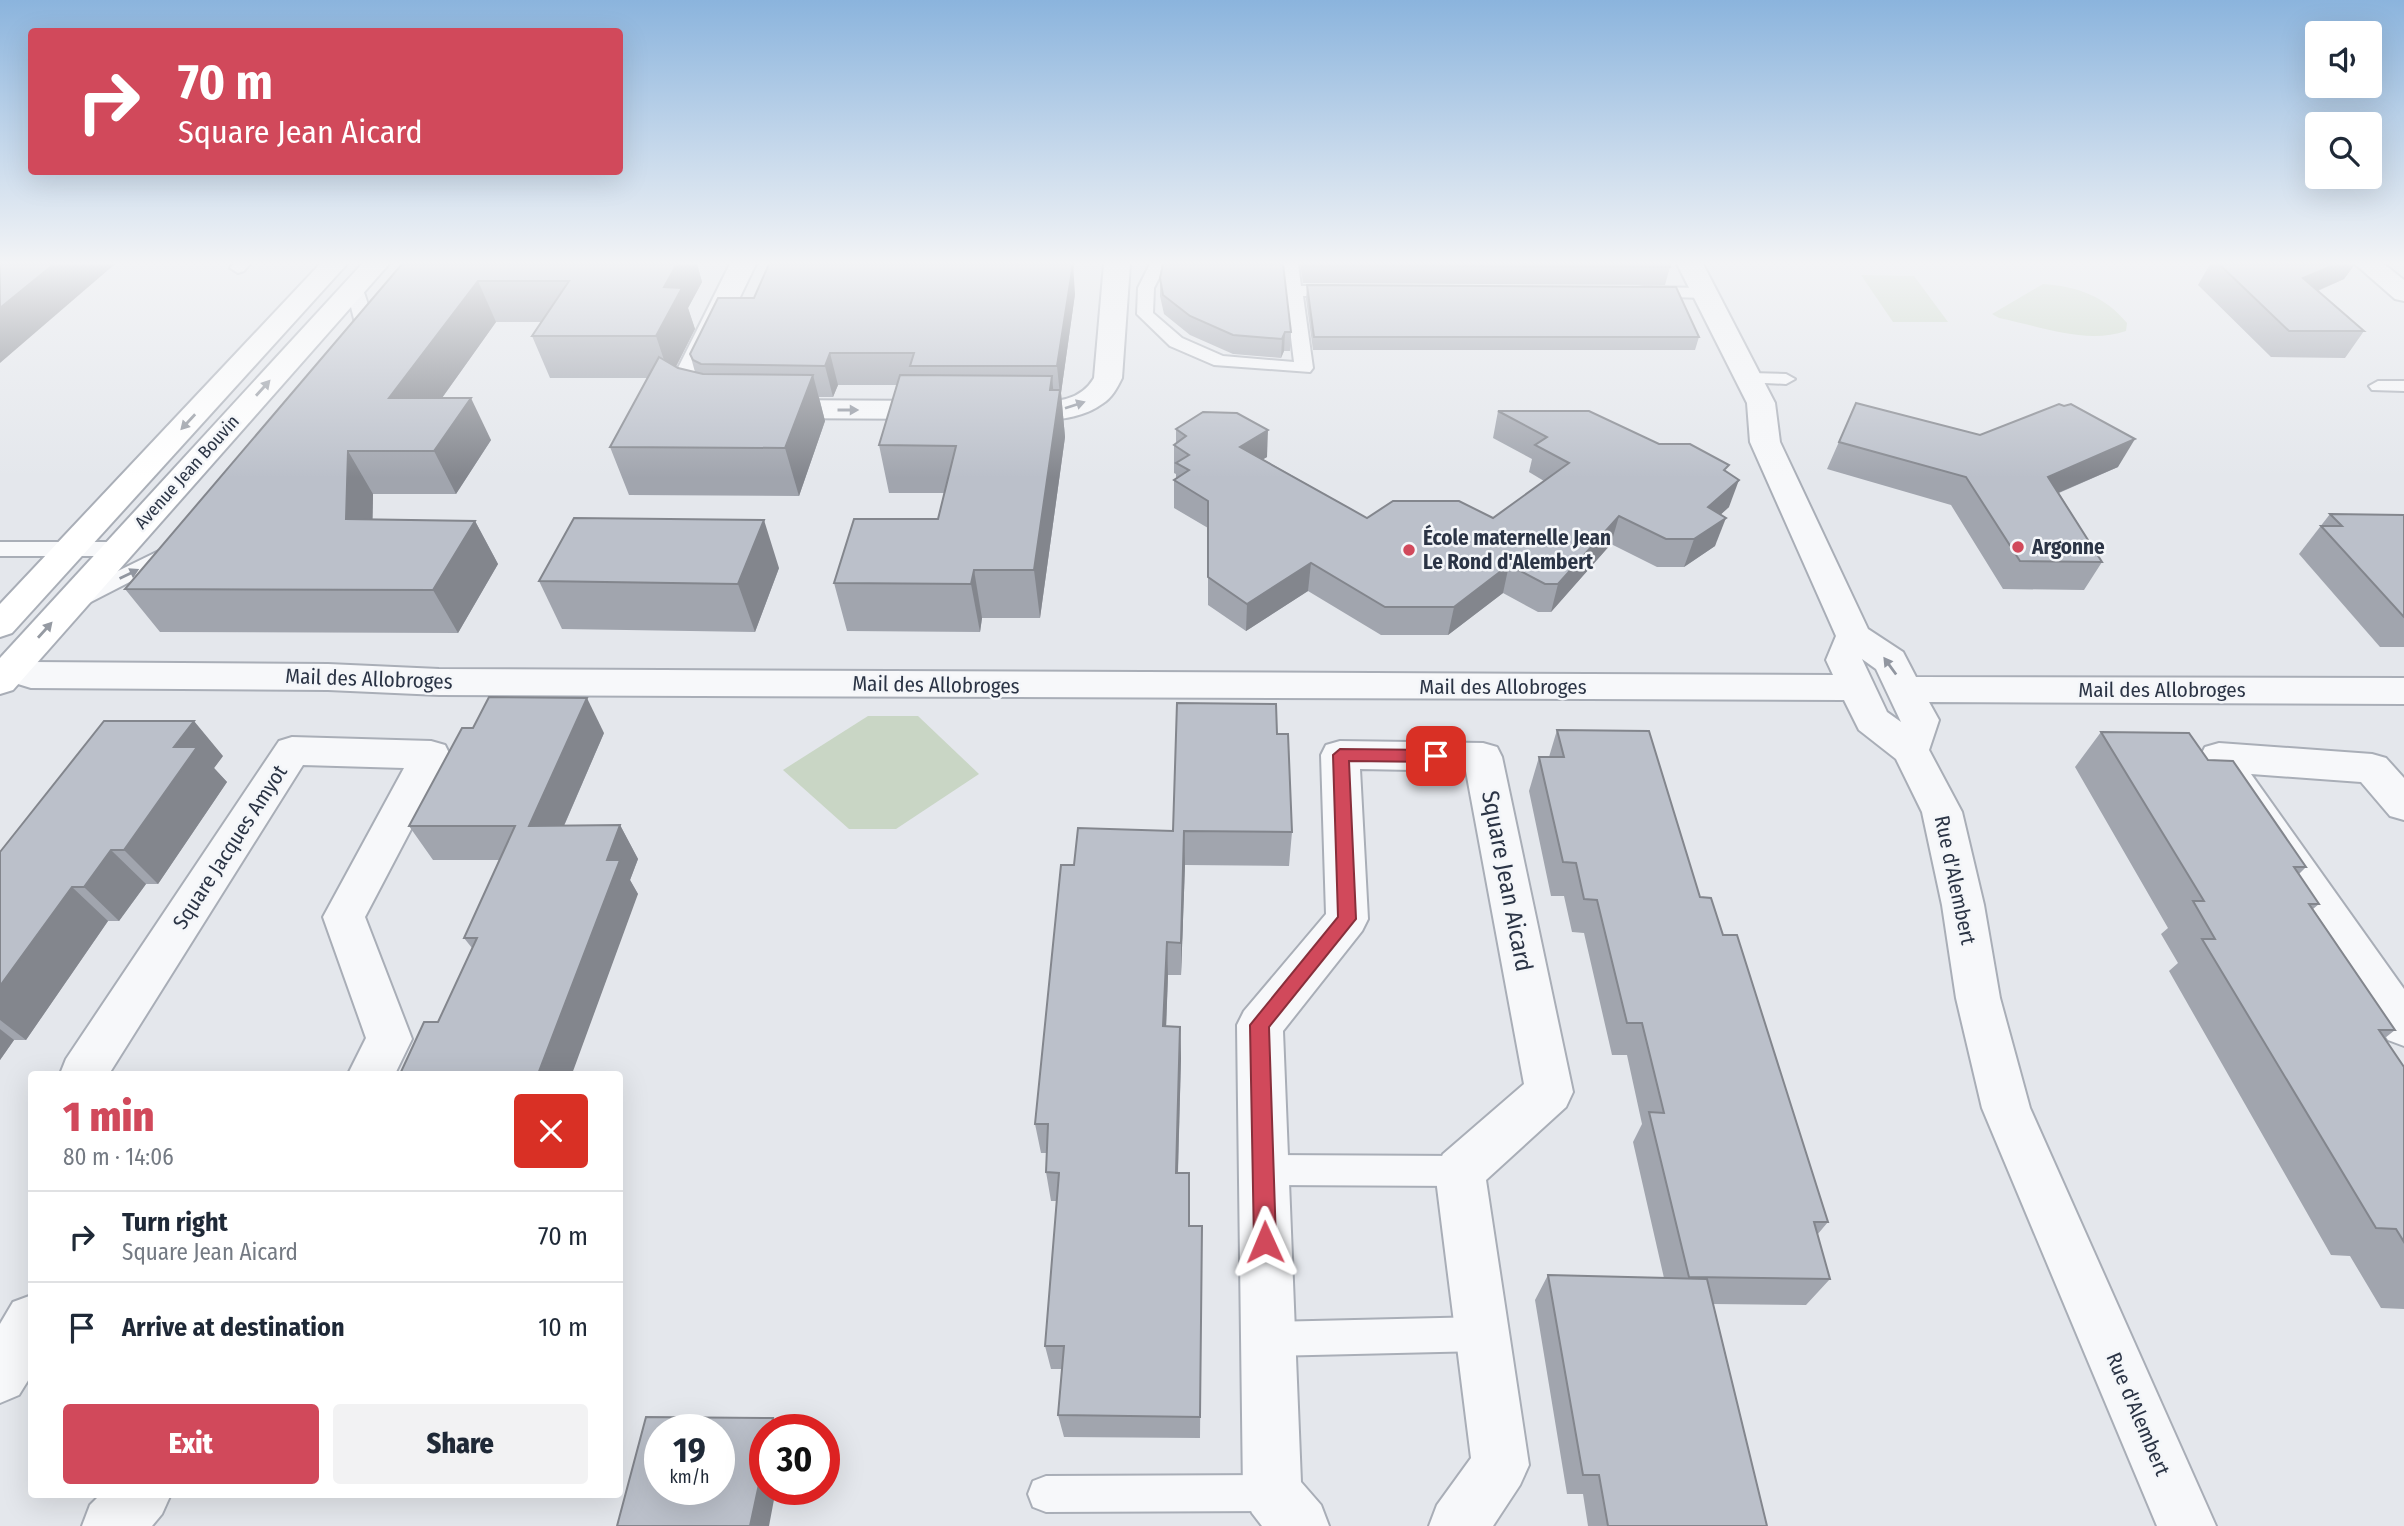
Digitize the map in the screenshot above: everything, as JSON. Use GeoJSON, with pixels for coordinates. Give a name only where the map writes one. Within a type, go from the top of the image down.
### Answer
{"type":"FeatureCollection","features":[{"type":"Feature","properties":{"kind":"street","name":"Avenue Jean Bouvin"},"geometry":{"type":"LineString","coordinates":[[0,625],[268,335]]}},
{"type":"Feature","properties":{"kind":"street","name":"Avenue Jean Bouvin"},"geometry":{"type":"LineString","coordinates":[[16,678],[68,605],[310,335]]}},
{"type":"Feature","properties":{"kind":"street"},"geometry":{"type":"LineString","coordinates":[[708,335],[683,386],[685,396],[692,402],[711,408],[1055,411],[1096,397],[1104,388],[1108,378],[1111,335]]}},
{"type":"Feature","properties":{"kind":"street","name":"Rue d'Alembert"},"geometry":{"type":"LineString","coordinates":[[1727,335],[1761,403],[1765,442],[1854,636],[1844,660],[1872,720],[1910,750],[1942,812],[1963,905],[1978,998],[2006,1108],[2187,1526]]}},
{"type":"Feature","properties":{"kind":"street","name":"Mail des Allobroges"},"geometry":{"type":"LineString","coordinates":[[16,678],[328,677],[439,682],[1841,688]]}},
{"type":"Feature","properties":{"kind":"street","name":"Mail des Allobroges"},"geometry":{"type":"LineString","coordinates":[[1920,689],[2404,691]]}},
{"type":"Feature","properties":{"kind":"street","name":"Square Jacques Amyot"},"geometry":{"type":"LineString","coordinates":[[85,1071],[292,751],[431,755],[344,917],[389,1039],[373,1071]]}},
{"type":"Feature","properties":{"kind":"street","name":"Square Jean Aicard"},"geometry":{"type":"LineString","coordinates":[[1286,1509],[1266,1339],[1260,1025],[1347,919],[1340,755],[1483,757],[1549,1092],[1460,1171]]}},
{"type":"Feature","properties":{"kind":"street"},"geometry":{"type":"LineString","coordinates":[[2404,805],[2372,768],[2219,757],[2404,1026]]}},
{"type":"Feature","properties":{"kind":"street"},"geometry":{"type":"LineString","coordinates":[[1458,1526],[1500,1465],[1460,1171]]}},
{"type":"Feature","properties":{"kind":"street"},"geometry":{"type":"LineString","coordinates":[[0,1376],[28,1330]]}},
{"type":"Feature","properties":{"kind":"street"},"geometry":{"type":"LineString","coordinates":[[111,1526],[138,1498]]}},
{"type":"Feature","properties":{"kind":"lane"},"geometry":{"type":"LineString","coordinates":[[345,356],[363,335]]}},
{"type":"Feature","properties":{"kind":"lane"},"geometry":{"type":"LineString","coordinates":[[1168,335],[1176,342],[1220,361],[1304,368],[1300,335]]}},
{"type":"Feature","properties":{"kind":"lane"},"geometry":{"type":"LineString","coordinates":[[1750,379],[1786,379]]}},
{"type":"Feature","properties":{"kind":"lane"},"geometry":{"type":"LineString","coordinates":[[2378,386],[2404,386]]}},
{"type":"Feature","properties":{"kind":"lane"},"geometry":{"type":"LineString","coordinates":[[68,605],[168,555],[184,541]]}},
{"type":"Feature","properties":{"kind":"lane"},"geometry":{"type":"LineString","coordinates":[[0,549],[118,549]]}},
{"type":"Feature","properties":{"kind":"lane"},"geometry":{"type":"LineString","coordinates":[[1264,1170],[1460,1171]]}},
{"type":"Feature","properties":{"kind":"lane"},"geometry":{"type":"LineString","coordinates":[[1266,1339],[1482,1335]]}},
{"type":"Feature","properties":{"kind":"lane"},"geometry":{"type":"LineString","coordinates":[[1046,1494],[1286,1509]]}},
{"type":"Feature","properties":{"kind":"green space"},"geometry":{"type":"Polygon","coordinates":[[[868,716],[918,716],[979,774],[896,829],[849,829],[783,770],[868,716]]]}},
{"type":"Feature","properties":{"kind":"building"},"geometry":{"type":"Polygon","coordinates":[[[341,335],[437,335],[389,398],[471,398],[434,451],[348,451],[346,519],[475,521],[433,590],[125,589],[341,335]]]}},
{"type":"Feature","properties":{"kind":"building"},"geometry":{"type":"Polygon","coordinates":[[[533,335],[656,335],[656,336],[533,335]]]}},
{"type":"Feature","properties":{"kind":"building"},"geometry":{"type":"Polygon","coordinates":[[[699,335],[1062,335],[1057,366],[910,366],[914,353],[830,353],[825,366],[701,364],[693,360],[690,354],[699,335]]]}},
{"type":"Feature","properties":{"kind":"building"},"geometry":{"type":"Polygon","coordinates":[[[1236,335],[1284,335],[1282,339],[1236,335]]]}},
{"type":"Feature","properties":{"kind":"building"},"geometry":{"type":"Polygon","coordinates":[[[1314,335],[1699,337],[1314,337],[1314,335]]]}},
{"type":"Feature","properties":{"kind":"building"},"geometry":{"type":"Polygon","coordinates":[[[659,357],[678,368],[703,374],[813,375],[785,448],[610,447],[659,357]]]}},
{"type":"Feature","properties":{"kind":"building"},"geometry":{"type":"Polygon","coordinates":[[[900,375],[1052,376],[1050,390],[1060,390],[1034,570],[974,570],[971,584],[834,583],[854,519],[938,519],[956,446],[879,445],[900,375]]]}},
{"type":"Feature","properties":{"kind":"building"},"geometry":{"type":"Polygon","coordinates":[[[1856,403],[1980,435],[2059,404],[2071,404],[2135,439],[2048,477],[2102,562],[2020,561],[1966,477],[1839,442],[1856,403]]]}},
{"type":"Feature","properties":{"kind":"building"},"geometry":{"type":"Polygon","coordinates":[[[1498,411],[1589,411],[1659,444],[1690,444],[1729,465],[1724,470],[1739,480],[1708,507],[1726,518],[1694,539],[1666,539],[1619,516],[1558,584],[1545,584],[1509,565],[1454,607],[1385,607],[1311,563],[1247,604],[1208,577],[1208,501],[1174,480],[1189,470],[1176,463],[1189,455],[1174,445],[1186,436],[1176,429],[1203,412],[1237,413],[1268,430],[1240,447],[1367,518],[1393,501],[1459,501],[1493,518],[1569,463],[1535,445],[1547,437],[1498,411]]]}},
{"type":"Feature","properties":{"kind":"building"},"geometry":{"type":"Polygon","coordinates":[[[2330,514],[2404,515],[2404,617],[2321,526],[2342,526],[2330,514]]]}},
{"type":"Feature","properties":{"kind":"building"},"geometry":{"type":"Polygon","coordinates":[[[574,518],[764,520],[738,584],[539,581],[574,518]]]}},
{"type":"Feature","properties":{"kind":"building"},"geometry":{"type":"Polygon","coordinates":[[[489,697],[587,698],[529,826],[620,825],[607,860],[620,860],[539,1071],[401,1071],[424,1022],[438,1022],[477,938],[464,938],[515,826],[409,826],[462,728],[473,728],[489,697]]]}},
{"type":"Feature","properties":{"kind":"building"},"geometry":{"type":"Polygon","coordinates":[[[1177,703],[1276,704],[1277,734],[1288,734],[1292,832],[1184,831],[1181,943],[1167,942],[1163,1026],[1180,1027],[1176,1173],[1189,1173],[1189,1226],[1202,1226],[1200,1417],[1058,1415],[1064,1346],[1045,1346],[1059,1173],[1046,1172],[1048,1124],[1035,1124],[1061,865],[1074,865],[1078,828],[1173,831],[1177,703]]]}},
{"type":"Feature","properties":{"kind":"building"},"geometry":{"type":"Polygon","coordinates":[[[104,721],[194,721],[174,747],[197,747],[124,850],[111,850],[84,887],[72,887],[0,986],[0,852],[104,721]]]}},
{"type":"Feature","properties":{"kind":"building"},"geometry":{"type":"Polygon","coordinates":[[[1557,730],[1649,731],[1700,897],[1711,898],[1723,935],[1737,935],[1828,1222],[1814,1222],[1830,1279],[1689,1277],[1649,1112],[1664,1113],[1642,1023],[1627,1023],[1597,900],[1584,899],[1576,863],[1563,862],[1539,757],[1564,757],[1557,730]]]}},
{"type":"Feature","properties":{"kind":"building"},"geometry":{"type":"Polygon","coordinates":[[[2101,732],[2189,733],[2208,760],[2233,761],[2306,867],[2294,867],[2319,904],[2309,904],[2395,1030],[2379,1030],[2404,1067],[2404,1242],[2396,1229],[2376,1228],[2202,939],[2215,939],[2193,901],[2204,901],[2101,732]]]}},
{"type":"Feature","properties":{"kind":"building"},"geometry":{"type":"Polygon","coordinates":[[[1548,1275],[1707,1279],[1767,1526],[1608,1526],[1599,1475],[1583,1475],[1548,1275]]]}},
{"type":"Feature","properties":{"kind":"building"},"geometry":{"type":"Polygon","coordinates":[[[735,1418],[749,1418],[749,1505],[754,1505],[750,1526],[617,1526],[644,1425],[644,1505],[735,1505],[735,1418]]]}},
{"type":"Feature","properties":{"kind":"place","name":"Argonne"},"geometry":{"type":"Point","coordinates":[2018,547]}},
{"type":"Feature","properties":{"kind":"place","name":"École maternelle Jean Le Rond d'Alembert"},"geometry":{"type":"Point","coordinates":[1409,550]}},
{"type":"Feature","properties":{"kind":"route"},"geometry":{"type":"LineString","coordinates":[[1265,1242],[1260,1025],[1347,919],[1340,755],[1436,756]]}}]}
